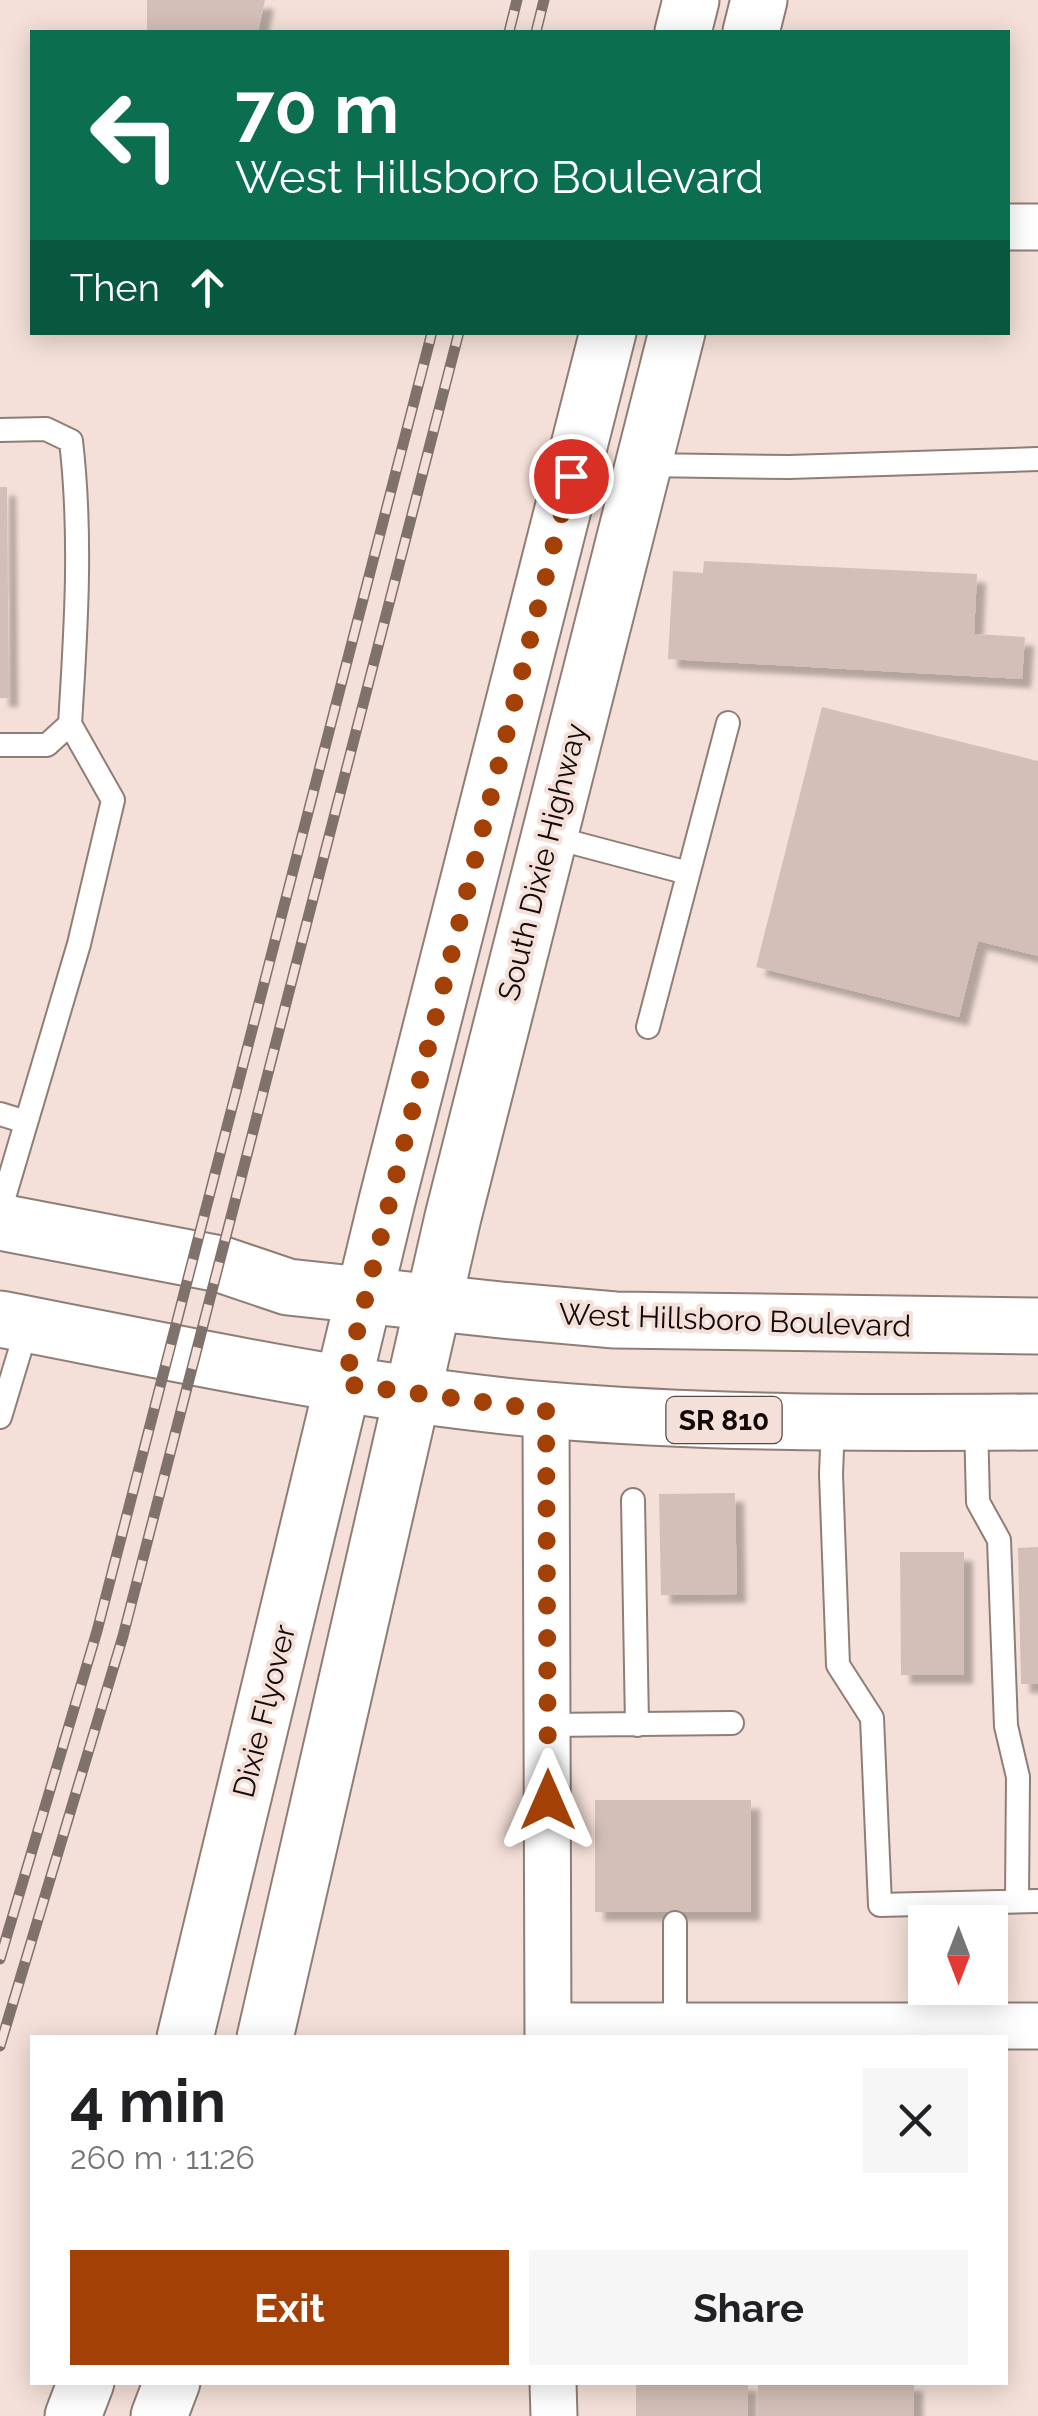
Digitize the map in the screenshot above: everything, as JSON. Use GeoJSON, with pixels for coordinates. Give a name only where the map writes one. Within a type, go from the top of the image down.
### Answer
{"type":"FeatureCollection","features":[{"type":"Feature","properties":{"kind":"main road"},"geometry":{"type":"LineString","coordinates":[[684,30],[691,0]]}},
{"type":"Feature","properties":{"kind":"main road"},"geometry":{"type":"LineString","coordinates":[[751,30],[758,0]]}},
{"type":"Feature","properties":{"kind":"main road"},"geometry":{"type":"LineString","coordinates":[[344,1384],[607,335]]}},
{"type":"Feature","properties":{"kind":"main road","name":"South Dixie Highway"},"geometry":{"type":"LineString","coordinates":[[411,1394],[676,335]]}},
{"type":"Feature","properties":{"kind":"main road","name":"West Hillsboro Boulevard"},"geometry":{"type":"LineString","coordinates":[[0,1222],[220,1264],[288,1287],[365,1296],[615,1320],[1038,1326]]}},
{"type":"Feature","properties":{"kind":"main road","name":"SR 810"},"geometry":{"type":"LineString","coordinates":[[14,1322],[344,1384],[546,1410],[833,1423],[1038,1422]]}},
{"type":"Feature","properties":{"kind":"main road","name":"Dixie Flyover"},"geometry":{"type":"LineString","coordinates":[[186,2035],[344,1384]]}},
{"type":"Feature","properties":{"kind":"main road"},"geometry":{"type":"LineString","coordinates":[[266,2035],[411,1394]]}},
{"type":"Feature","properties":{"kind":"main road"},"geometry":{"type":"LineString","coordinates":[[72,2416],[85,2385]]}},
{"type":"Feature","properties":{"kind":"main road"},"geometry":{"type":"LineString","coordinates":[[160,2416],[171,2385]]}},
{"type":"Feature","properties":{"kind":"street"},"geometry":{"type":"LineString","coordinates":[[1010,227],[1038,227]]}},
{"type":"Feature","properties":{"kind":"street"},"geometry":{"type":"LineString","coordinates":[[546,1410],[548,2032],[675,2026],[1038,2026]]}},
{"type":"Feature","properties":{"kind":"street"},"geometry":{"type":"LineString","coordinates":[[553,2385],[554,2416]]}},
{"type":"Feature","properties":{"kind":"lane"},"geometry":{"type":"LineString","coordinates":[[0,430],[46,429],[71,442],[76,636],[70,724],[113,800],[79,944],[0,1211]]}},
{"type":"Feature","properties":{"kind":"lane"},"geometry":{"type":"LineString","coordinates":[[643,464],[788,466],[1038,459]]}},
{"type":"Feature","properties":{"kind":"lane"},"geometry":{"type":"LineString","coordinates":[[648,1028],[728,723]]}},
{"type":"Feature","properties":{"kind":"lane"},"geometry":{"type":"LineString","coordinates":[[0,745],[47,745],[70,724]]}},
{"type":"Feature","properties":{"kind":"lane"},"geometry":{"type":"LineString","coordinates":[[548,836],[688,873]]}},
{"type":"Feature","properties":{"kind":"lane"},"geometry":{"type":"LineString","coordinates":[[0,1114],[26,1122]]}},
{"type":"Feature","properties":{"kind":"lane"},"geometry":{"type":"LineString","coordinates":[[0,1417],[14,1322]]}},
{"type":"Feature","properties":{"kind":"lane"},"geometry":{"type":"LineString","coordinates":[[833,1423],[831,1474],[838,1665],[872,1718],[880,1905],[1028,1901],[1018,1777],[1006,1726],[999,1540],[978,1502],[976,1422]]}},
{"type":"Feature","properties":{"kind":"lane"},"geometry":{"type":"LineString","coordinates":[[633,1500],[637,1725]]}},
{"type":"Feature","properties":{"kind":"lane"},"geometry":{"type":"LineString","coordinates":[[548,1725],[732,1723]]}},
{"type":"Feature","properties":{"kind":"lane"},"geometry":{"type":"LineString","coordinates":[[674,1924],[675,2026]]}},
{"type":"Feature","properties":{"kind":"building"},"geometry":{"type":"Polygon","coordinates":[[[147,0],[265,0],[258,30],[147,30],[147,0]]]}},
{"type":"Feature","properties":{"kind":"building"},"geometry":{"type":"Polygon","coordinates":[[[0,487],[7,487],[9,698],[0,698],[0,487]]]}},
{"type":"Feature","properties":{"kind":"building"},"geometry":{"type":"Polygon","coordinates":[[[704,561],[977,574],[974,634],[1025,637],[1022,679],[668,659],[673,571],[703,573],[704,561]]]}},
{"type":"Feature","properties":{"kind":"building"},"geometry":{"type":"Polygon","coordinates":[[[822,707],[1038,761],[1038,956],[978,941],[959,1017],[756,967],[822,707]]]}},
{"type":"Feature","properties":{"kind":"building"},"geometry":{"type":"Polygon","coordinates":[[[735,1493],[737,1594],[661,1595],[659,1494],[735,1493]]]}},
{"type":"Feature","properties":{"kind":"building"},"geometry":{"type":"Polygon","coordinates":[[[1038,1547],[1038,1684],[1021,1684],[1018,1548],[1038,1547]]]}},
{"type":"Feature","properties":{"kind":"building"},"geometry":{"type":"Polygon","coordinates":[[[900,1552],[964,1552],[964,1675],[901,1675],[900,1552]]]}},
{"type":"Feature","properties":{"kind":"building"},"geometry":{"type":"Polygon","coordinates":[[[595,1800],[751,1800],[751,1912],[595,1912],[595,1800]]]}},
{"type":"Feature","properties":{"kind":"building"},"geometry":{"type":"Polygon","coordinates":[[[636,2385],[748,2385],[748,2416],[636,2416],[636,2385]]]}},
{"type":"Feature","properties":{"kind":"building"},"geometry":{"type":"Polygon","coordinates":[[[758,2385],[914,2385],[914,2416],[758,2416],[758,2385]]]}},
{"type":"Feature","properties":{"kind":"railway"},"geometry":{"type":"LineString","coordinates":[[510,30],[517,0]]}},
{"type":"Feature","properties":{"kind":"railway"},"geometry":{"type":"LineString","coordinates":[[536,30],[544,0]]}},
{"type":"Feature","properties":{"kind":"railway"},"geometry":{"type":"LineString","coordinates":[[0,1959],[97,1631],[431,335]]}},
{"type":"Feature","properties":{"kind":"railway"},"geometry":{"type":"LineString","coordinates":[[0,2046],[123,1636],[458,335]]}},
{"type":"Feature","properties":{"kind":"route"},"geometry":{"type":"LineString","coordinates":[[548,1800],[546,1410],[344,1384],[571,476]]}}]}
